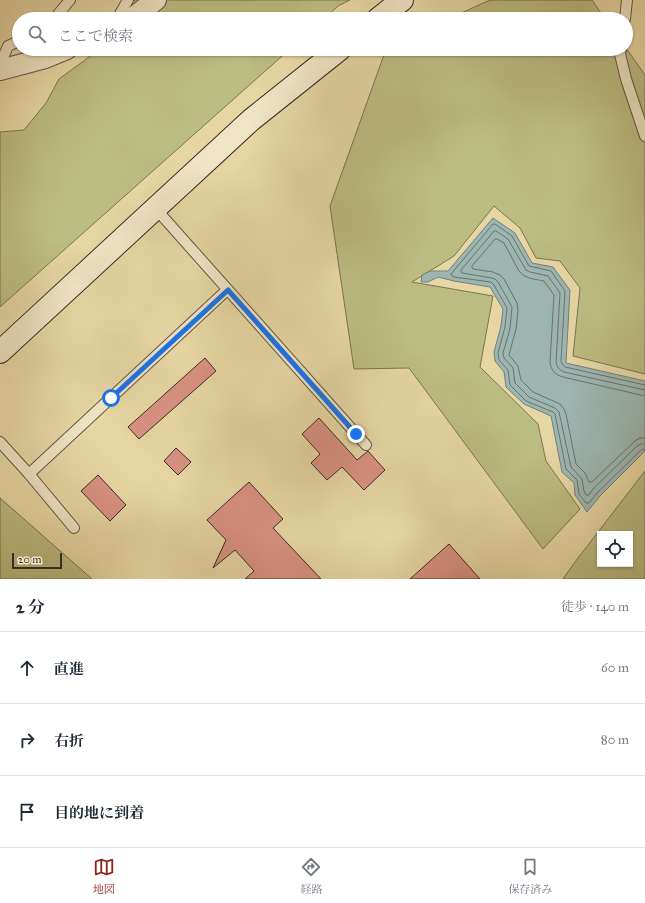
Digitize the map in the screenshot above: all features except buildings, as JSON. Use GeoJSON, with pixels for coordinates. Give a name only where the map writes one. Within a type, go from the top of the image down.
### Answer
{"type":"FeatureCollection","features":[{"type":"Feature","properties":{"kind":"street"},"geometry":{"type":"LineString","coordinates":[[140,12],[156,0]]}},
{"type":"Feature","properties":{"kind":"street"},"geometry":{"type":"LineString","coordinates":[[387,12],[402,0]]}},
{"type":"Feature","properties":{"kind":"street"},"geometry":{"type":"LineString","coordinates":[[0,70],[50,56]]}},
{"type":"Feature","properties":{"kind":"street"},"geometry":{"type":"LineString","coordinates":[[0,352],[251,120],[331,56]]}},
{"type":"Feature","properties":{"kind":"lane"},"geometry":{"type":"LineString","coordinates":[[60,12],[70,0]]}},
{"type":"Feature","properties":{"kind":"lane"},"geometry":{"type":"LineString","coordinates":[[121,12],[128,0]]}},
{"type":"Feature","properties":{"kind":"lane"},"geometry":{"type":"LineString","coordinates":[[626,12],[628,0]]}},
{"type":"Feature","properties":{"kind":"lane"},"geometry":{"type":"LineString","coordinates":[[0,65],[8,46],[12,44]]}},
{"type":"Feature","properties":{"kind":"lane"},"geometry":{"type":"LineString","coordinates":[[620,56],[626,79],[645,136]]}},
{"type":"Feature","properties":{"kind":"lane"},"geometry":{"type":"LineString","coordinates":[[156,209],[366,446]]}},
{"type":"Feature","properties":{"kind":"lane"},"geometry":{"type":"LineString","coordinates":[[30,474],[228,290]]}},
{"type":"Feature","properties":{"kind":"lane"},"geometry":{"type":"LineString","coordinates":[[0,442],[30,474],[74,528]]}},
{"type":"Feature","properties":{"kind":"green space"},"geometry":{"type":"Polygon","coordinates":[[[126,0],[350,0],[338,6],[332,12],[122,12],[126,0]]]}},
{"type":"Feature","properties":{"kind":"green space"},"geometry":{"type":"Polygon","coordinates":[[[490,0],[592,0],[600,12],[463,12],[490,0]]]}},
{"type":"Feature","properties":{"kind":"green space"},"geometry":{"type":"Polygon","coordinates":[[[90,56],[282,56],[0,307],[0,132],[24,130],[46,103],[59,79],[90,56]]]}},
{"type":"Feature","properties":{"kind":"green space"},"geometry":{"type":"Polygon","coordinates":[[[384,56],[632,56],[645,75],[645,374],[573,356],[580,288],[560,261],[536,258],[520,228],[494,206],[454,256],[412,282],[493,296],[480,367],[538,424],[546,461],[580,509],[543,549],[409,368],[354,369],[330,206],[384,56]]]}},
{"type":"Feature","properties":{"kind":"green space"},"geometry":{"type":"Polygon","coordinates":[[[645,471],[645,579],[563,579],[597,533],[597,567],[633,567],[633,531],[599,531],[645,471]]]}},
{"type":"Feature","properties":{"kind":"green space"},"geometry":{"type":"Polygon","coordinates":[[[0,498],[92,579],[0,579],[0,498]]]}},
{"type":"Feature","properties":{"kind":"water"},"geometry":{"type":"Polygon","coordinates":[[[493,218],[515,233],[532,263],[553,267],[570,290],[566,363],[645,381],[644,452],[600,496],[587,512],[575,495],[574,483],[562,472],[551,416],[524,404],[506,387],[504,372],[495,361],[494,352],[501,326],[503,309],[490,287],[438,277],[428,282],[421,282],[422,275],[430,271],[448,271],[493,218]]]}},
{"type":"Feature","properties":{"kind":"route"},"geometry":{"type":"LineString","coordinates":[[111,398],[228,290],[356,434]]}}]}
